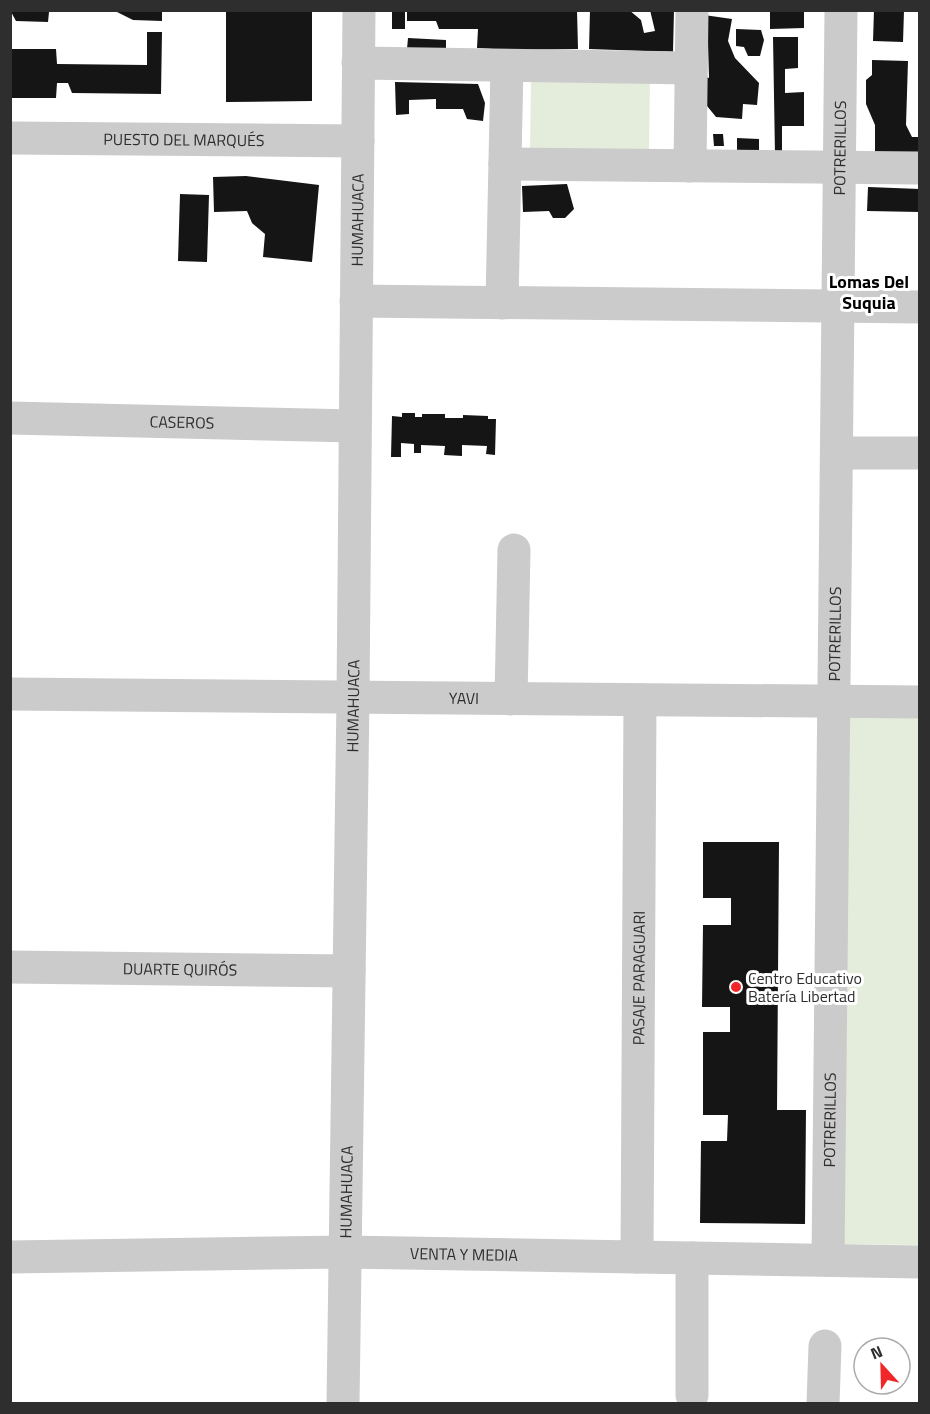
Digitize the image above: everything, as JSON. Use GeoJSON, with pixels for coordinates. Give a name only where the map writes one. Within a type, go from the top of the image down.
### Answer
{"type":"FeatureCollection","features":[{"type":"Feature","properties":{"kind":"street","name":"HUMAHUACA"},"geometry":{"type":"LineString","coordinates":[[343,1404],[353,698],[359,10]]}},
{"type":"Feature","properties":{"kind":"street"},"geometry":{"type":"LineString","coordinates":[[690,165],[692,10]]}},
{"type":"Feature","properties":{"kind":"street","name":"POTRERILLOS"},"geometry":{"type":"LineString","coordinates":[[828,1260],[841,10]]}},
{"type":"Feature","properties":{"kind":"street"},"geometry":{"type":"LineString","coordinates":[[358,63],[691,69]]}},
{"type":"Feature","properties":{"kind":"street"},"geometry":{"type":"LineString","coordinates":[[502,303],[507,66]]}},
{"type":"Feature","properties":{"kind":"street","name":"PUESTO DEL MARQUÉS"},"geometry":{"type":"LineString","coordinates":[[10,138],[358,141]]}},
{"type":"Feature","properties":{"kind":"street"},"geometry":{"type":"LineString","coordinates":[[505,164],[920,168]]}},
{"type":"Feature","properties":{"kind":"street"},"geometry":{"type":"LineString","coordinates":[[356,301],[920,308]]}},
{"type":"Feature","properties":{"kind":"street","name":"CASEROS"},"geometry":{"type":"LineString","coordinates":[[10,418],[355,426]]}},
{"type":"Feature","properties":{"kind":"street"},"geometry":{"type":"LineString","coordinates":[[837,453],[920,453]]}},
{"type":"Feature","properties":{"kind":"street"},"geometry":{"type":"LineString","coordinates":[[511,699],[514,550]]}},
{"type":"Feature","properties":{"kind":"street","name":"YAVI"},"geometry":{"type":"LineString","coordinates":[[10,694],[920,702]]}},
{"type":"Feature","properties":{"kind":"street","name":"PASAJE PARAGUARI"},"geometry":{"type":"LineString","coordinates":[[637,1257],[640,700]]}},
{"type":"Feature","properties":{"kind":"street","name":"DUARTE QUIRÓS"},"geometry":{"type":"LineString","coordinates":[[10,967],[349,972]]}},
{"type":"Feature","properties":{"kind":"street","name":"VENTA Y MEDIA"},"geometry":{"type":"LineString","coordinates":[[10,1257],[345,1252],[920,1262]]}},
{"type":"Feature","properties":{"kind":"street"},"geometry":{"type":"LineString","coordinates":[[692,1258],[692,1395]]}},
{"type":"Feature","properties":{"kind":"street"},"geometry":{"type":"LineString","coordinates":[[823,1404],[825,1346]]}},
{"type":"Feature","properties":{"kind":"green space"},"geometry":{"type":"Polygon","coordinates":[[[531,80],[650,81],[649,151],[530,150],[531,80]]]}},
{"type":"Feature","properties":{"kind":"green space"},"geometry":{"type":"Polygon","coordinates":[[[850,714],[919,716],[919,1245],[839,1244],[850,714]]]}},
{"type":"Feature","properties":{"kind":"building"},"geometry":{"type":"Polygon","coordinates":[[[10,10],[49,12],[48,22],[16,21],[10,10]]]}},
{"type":"Feature","properties":{"kind":"building"},"geometry":{"type":"Polygon","coordinates":[[[113,10],[162,10],[162,21],[133,20],[113,10]]]}},
{"type":"Feature","properties":{"kind":"building"},"geometry":{"type":"Polygon","coordinates":[[[226,10],[312,10],[312,101],[226,102],[226,10]]]}},
{"type":"Feature","properties":{"kind":"building"},"geometry":{"type":"Polygon","coordinates":[[[392,10],[405,10],[405,29],[392,29],[392,10]]]}},
{"type":"Feature","properties":{"kind":"building"},"geometry":{"type":"Polygon","coordinates":[[[407,10],[577,10],[578,49],[477,48],[478,29],[439,29],[436,21],[407,21],[407,10]]]}},
{"type":"Feature","properties":{"kind":"building"},"geometry":{"type":"Polygon","coordinates":[[[590,10],[629,10],[641,20],[644,33],[655,31],[650,10],[674,10],[673,52],[589,49],[590,10]]]}},
{"type":"Feature","properties":{"kind":"building"},"geometry":{"type":"Polygon","coordinates":[[[770,10],[804,10],[804,28],[770,29],[770,10]]]}},
{"type":"Feature","properties":{"kind":"building"},"geometry":{"type":"Polygon","coordinates":[[[874,10],[904,10],[903,42],[873,41],[874,10]]]}},
{"type":"Feature","properties":{"kind":"building"},"geometry":{"type":"Polygon","coordinates":[[[704,15],[732,19],[728,41],[735,58],[759,83],[757,105],[743,104],[742,119],[716,117],[703,101],[704,76],[709,78],[708,42],[704,15]]]}},
{"type":"Feature","properties":{"kind":"building"},"geometry":{"type":"Polygon","coordinates":[[[736,29],[761,30],[764,40],[760,56],[748,56],[744,47],[736,46],[736,29]]]}},
{"type":"Feature","properties":{"kind":"building"},"geometry":{"type":"Polygon","coordinates":[[[147,32],[162,32],[161,94],[72,93],[68,83],[57,83],[56,98],[10,98],[10,49],[56,49],[57,64],[147,65],[147,32]]]}},
{"type":"Feature","properties":{"kind":"building"},"geometry":{"type":"Polygon","coordinates":[[[773,37],[798,37],[798,68],[785,69],[785,93],[804,92],[804,126],[782,126],[782,155],[775,155],[773,37]]]}},
{"type":"Feature","properties":{"kind":"building"},"geometry":{"type":"Polygon","coordinates":[[[408,38],[446,40],[446,51],[407,49],[408,38]]]}},
{"type":"Feature","properties":{"kind":"building"},"geometry":{"type":"Polygon","coordinates":[[[872,60],[908,61],[906,125],[912,137],[920,137],[920,156],[875,157],[875,125],[866,104],[866,80],[872,75],[872,60]]]}},
{"type":"Feature","properties":{"kind":"building"},"geometry":{"type":"Polygon","coordinates":[[[395,82],[478,84],[485,103],[483,121],[467,119],[463,109],[436,109],[436,99],[409,100],[409,114],[396,115],[395,82]]]}},
{"type":"Feature","properties":{"kind":"building"},"geometry":{"type":"Polygon","coordinates":[[[713,134],[723,134],[724,146],[714,146],[713,134]]]}},
{"type":"Feature","properties":{"kind":"building"},"geometry":{"type":"Polygon","coordinates":[[[737,138],[759,139],[759,156],[737,156],[737,138]]]}},
{"type":"Feature","properties":{"kind":"building"},"geometry":{"type":"Polygon","coordinates":[[[246,176],[319,185],[312,262],[263,257],[265,234],[252,223],[247,211],[214,212],[213,177],[246,176]]]}},
{"type":"Feature","properties":{"kind":"building"},"geometry":{"type":"Polygon","coordinates":[[[567,184],[574,209],[565,218],[553,218],[549,211],[523,212],[522,186],[567,184]]]}},
{"type":"Feature","properties":{"kind":"building"},"geometry":{"type":"Polygon","coordinates":[[[868,187],[920,189],[920,212],[867,211],[868,187]]]}},
{"type":"Feature","properties":{"kind":"building"},"geometry":{"type":"Polygon","coordinates":[[[180,194],[209,195],[207,262],[178,261],[180,194]]]}},
{"type":"Feature","properties":{"kind":"building"},"geometry":{"type":"Polygon","coordinates":[[[402,413],[415,413],[415,417],[422,417],[422,414],[445,414],[445,418],[463,418],[463,415],[488,416],[488,419],[496,419],[495,455],[486,454],[487,446],[462,445],[462,456],[444,455],[445,446],[421,445],[421,453],[414,453],[414,444],[401,443],[401,457],[391,457],[392,416],[402,417],[402,413]]]}},
{"type":"Feature","properties":{"kind":"building"},"geometry":{"type":"Polygon","coordinates":[[[703,842],[779,842],[777,1110],[806,1110],[805,1224],[700,1223],[701,1141],[727,1141],[728,1115],[703,1115],[703,1032],[730,1032],[730,1007],[702,1007],[703,925],[731,925],[731,898],[703,898],[703,842]]]}},
{"type":"Feature","properties":{"kind":"place","name":"Centro Educativo Batería Libertad"},"geometry":{"type":"Point","coordinates":[736,987]}},
{"type":"Feature","properties":{"kind":"district","name":"Lomas Del Suquia"},"geometry":{"type":"Point","coordinates":[869,292]}}]}
